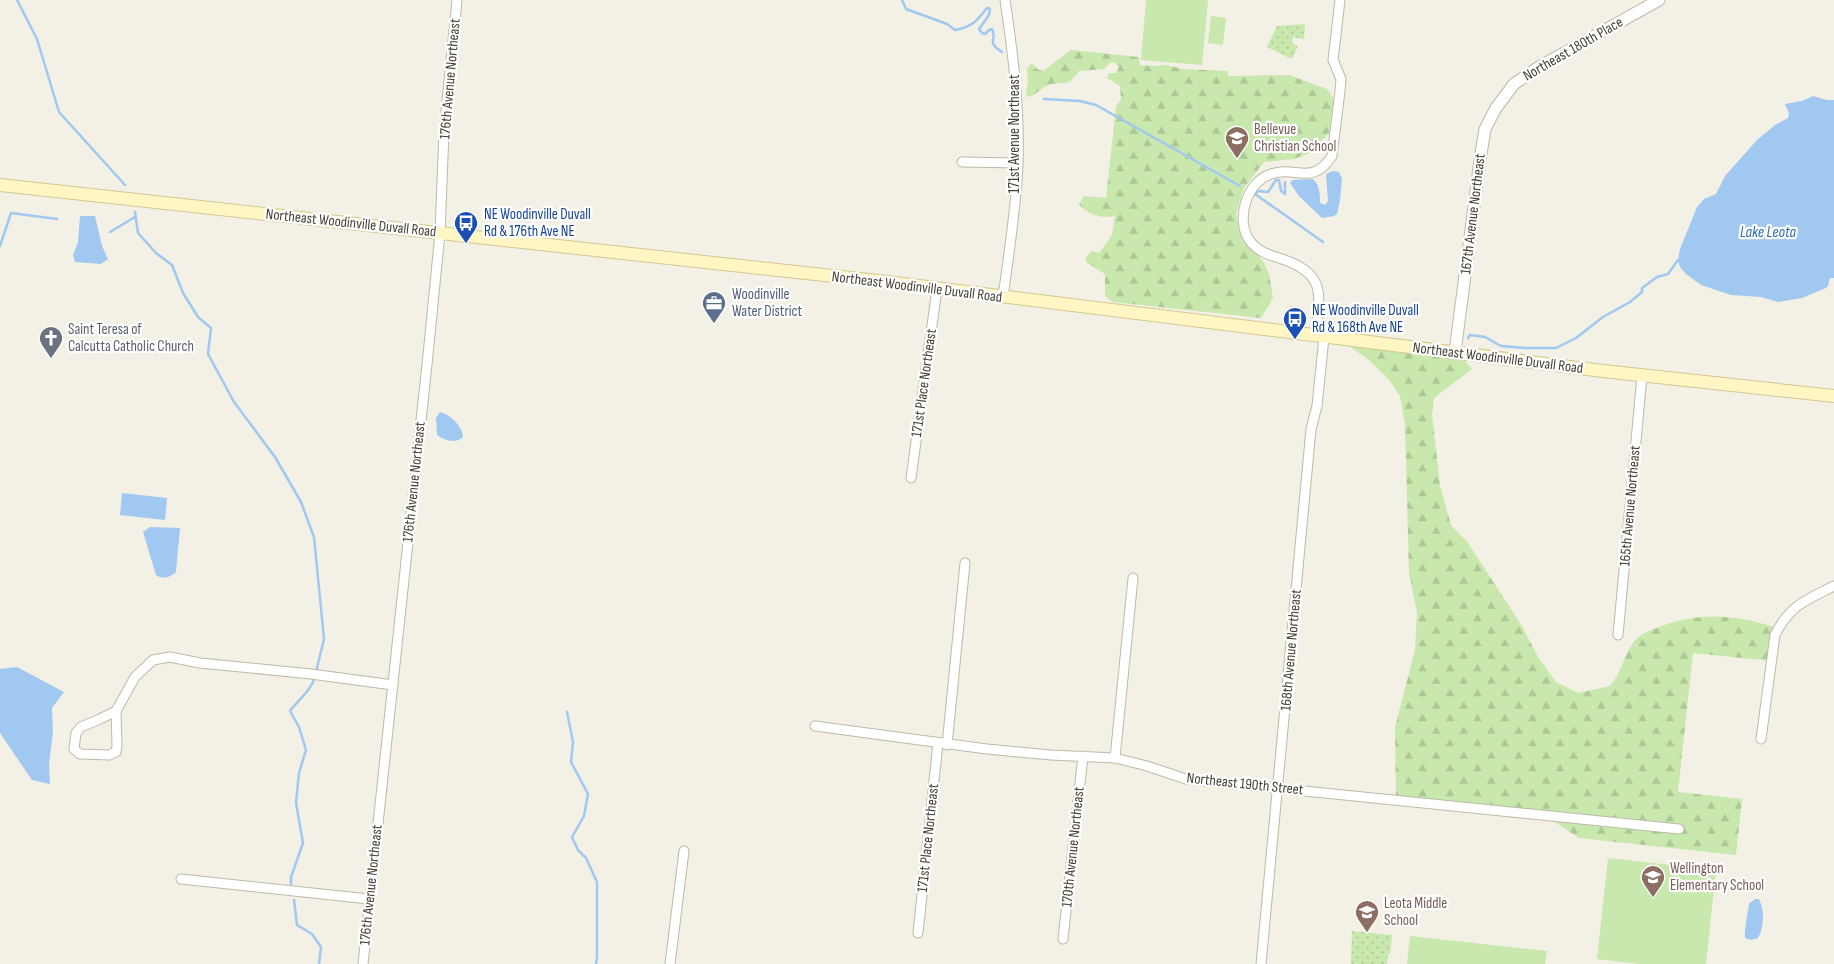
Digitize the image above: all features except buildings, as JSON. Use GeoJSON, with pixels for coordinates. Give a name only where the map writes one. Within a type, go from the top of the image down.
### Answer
{"type":"FeatureCollection","features":[{"type":"Feature","properties":{"kind":"main road","name":"Northeast Woodinville Duvall Road"},"geometry":{"type":"LineString","coordinates":[[0,184],[937,289],[1642,376],[1834,396]]}},
{"type":"Feature","properties":{"kind":"street","name":"176th Avenue Northeast"},"geometry":{"type":"LineString","coordinates":[[363,964],[440,233],[444,131],[457,0]]}},
{"type":"Feature","properties":{"kind":"street","name":"171st Avenue Northeast"},"geometry":{"type":"LineString","coordinates":[[1003,297],[1014,217],[1018,163],[1013,56],[1005,0]]}},
{"type":"Feature","properties":{"kind":"street","name":"168th Avenue Northeast"},"geometry":{"type":"LineString","coordinates":[[1261,964],[1311,429],[1317,406],[1319,295],[1313,277],[1295,263],[1261,251],[1252,244],[1245,233],[1243,213],[1251,191],[1265,176],[1273,172],[1305,174],[1317,171],[1326,165],[1332,156],[1341,79],[1333,60],[1340,0]]}},
{"type":"Feature","properties":{"kind":"street","name":"Northeast 180th Place"},"geometry":{"type":"LineString","coordinates":[[1514,84],[1539,67],[1659,0]]}},
{"type":"Feature","properties":{"kind":"street","name":"167th Avenue Northeast"},"geometry":{"type":"LineString","coordinates":[[1455,352],[1485,129],[1496,108],[1514,84]]}},
{"type":"Feature","properties":{"kind":"street"},"geometry":{"type":"LineString","coordinates":[[962,162],[1018,163]]}},
{"type":"Feature","properties":{"kind":"street","name":"171st Place Northeast"},"geometry":{"type":"LineString","coordinates":[[911,478],[937,289]]}},
{"type":"Feature","properties":{"kind":"street","name":"165th Avenue Northeast"},"geometry":{"type":"LineString","coordinates":[[1618,636],[1642,376]]}},
{"type":"Feature","properties":{"kind":"street","name":"171st Place Northeast"},"geometry":{"type":"LineString","coordinates":[[918,933],[964,564]]}},
{"type":"Feature","properties":{"kind":"street"},"geometry":{"type":"LineString","coordinates":[[1115,758],[1133,578]]}},
{"type":"Feature","properties":{"kind":"street"},"geometry":{"type":"LineString","coordinates":[[1761,739],[1774,635],[1782,621],[1798,604],[1834,586]]}},
{"type":"Feature","properties":{"kind":"street"},"geometry":{"type":"LineString","coordinates":[[116,711],[118,746],[116,752],[108,755],[80,754],[74,748],[76,733],[81,727],[100,720],[116,711],[135,677],[153,660],[162,658],[170,657],[200,663],[321,675],[392,685]]}},
{"type":"Feature","properties":{"kind":"street","name":"Northeast 190th Street"},"geometry":{"type":"LineString","coordinates":[[815,726],[942,744],[1051,755],[1115,758],[1186,779],[1679,829]]}},
{"type":"Feature","properties":{"kind":"street","name":"170th Avenue Northeast"},"geometry":{"type":"LineString","coordinates":[[1063,939],[1083,756]]}},
{"type":"Feature","properties":{"kind":"street"},"geometry":{"type":"LineString","coordinates":[[670,964],[684,851]]}},
{"type":"Feature","properties":{"kind":"street"},"geometry":{"type":"LineString","coordinates":[[181,879],[369,899]]}},
{"type":"Feature","properties":{"kind":"green space"},"geometry":{"type":"Polygon","coordinates":[[[1146,0],[1208,0],[1202,65],[1141,60],[1146,0]]]}},
{"type":"Feature","properties":{"kind":"green space"},"geometry":{"type":"Polygon","coordinates":[[[1211,16],[1226,18],[1223,45],[1208,43],[1211,16]]]}},
{"type":"Feature","properties":{"kind":"green space"},"geometry":{"type":"Polygon","coordinates":[[[1305,24],[1304,39],[1293,37],[1292,43],[1298,46],[1292,59],[1267,47],[1277,26],[1305,24]]]}},
{"type":"Feature","properties":{"kind":"green space"},"geometry":{"type":"Polygon","coordinates":[[[1071,50],[1139,57],[1140,65],[1167,65],[1183,69],[1227,71],[1229,76],[1289,75],[1327,89],[1334,99],[1329,133],[1310,153],[1294,159],[1264,162],[1244,188],[1236,214],[1241,237],[1263,261],[1269,274],[1273,298],[1261,318],[1113,302],[1105,296],[1105,274],[1086,262],[1086,257],[1092,251],[1099,253],[1112,235],[1115,216],[1105,217],[1096,215],[1079,205],[1084,196],[1106,198],[1116,107],[1121,99],[1120,86],[1107,78],[1109,73],[1116,73],[1119,67],[1114,62],[1104,69],[1079,71],[1072,80],[1066,83],[1046,86],[1028,97],[1026,93],[1028,82],[1027,69],[1032,63],[1037,69],[1043,71],[1071,50]]]}},
{"type":"Feature","properties":{"kind":"green space"},"geometry":{"type":"Polygon","coordinates":[[[1346,344],[1462,358],[1472,369],[1434,398],[1432,414],[1440,486],[1451,525],[1468,543],[1522,626],[1538,657],[1556,682],[1578,693],[1610,686],[1633,643],[1641,635],[1674,622],[1704,617],[1718,617],[1747,620],[1778,628],[1772,661],[1693,653],[1678,792],[1742,799],[1736,855],[1579,838],[1546,816],[1396,797],[1395,727],[1415,650],[1417,613],[1409,572],[1405,424],[1400,396],[1389,380],[1369,360],[1346,344]]]}},
{"type":"Feature","properties":{"kind":"green space"},"geometry":{"type":"Polygon","coordinates":[[[1608,858],[1716,870],[1706,964],[1640,964],[1597,959],[1608,858]]]}},
{"type":"Feature","properties":{"kind":"green space"},"geometry":{"type":"Polygon","coordinates":[[[1352,931],[1392,935],[1387,964],[1351,964],[1352,931]]]}},
{"type":"Feature","properties":{"kind":"green space"},"geometry":{"type":"Polygon","coordinates":[[[1410,936],[1547,951],[1545,964],[1407,964],[1410,936]]]}},
{"type":"Feature","properties":{"kind":"water","name":"Lake Leota"},"geometry":{"type":"Polygon","coordinates":[[[1813,96],[1834,100],[1834,278],[1830,278],[1826,288],[1802,298],[1778,302],[1761,297],[1731,295],[1701,285],[1686,274],[1680,267],[1678,260],[1680,249],[1697,207],[1704,199],[1716,194],[1725,176],[1757,140],[1775,125],[1788,118],[1789,113],[1785,104],[1802,101],[1813,96]]]}},
{"type":"Feature","properties":{"kind":"water"},"geometry":{"type":"Polygon","coordinates":[[[1333,171],[1339,172],[1342,179],[1337,214],[1322,218],[1299,196],[1290,183],[1293,180],[1313,179],[1320,193],[1320,203],[1325,205],[1328,201],[1326,174],[1333,171]]]}},
{"type":"Feature","properties":{"kind":"water"},"geometry":{"type":"Polygon","coordinates":[[[80,216],[95,216],[102,246],[108,259],[101,264],[75,262],[73,255],[78,242],[80,216]]]}},
{"type":"Feature","properties":{"kind":"water"},"geometry":{"type":"Polygon","coordinates":[[[440,412],[448,415],[455,421],[463,437],[450,441],[437,435],[436,418],[440,412]]]}},
{"type":"Feature","properties":{"kind":"water"},"geometry":{"type":"Polygon","coordinates":[[[122,493],[167,498],[165,520],[120,515],[122,493]]]}},
{"type":"Feature","properties":{"kind":"water"},"geometry":{"type":"Polygon","coordinates":[[[150,527],[180,528],[176,572],[164,578],[156,575],[143,532],[150,527]]]}},
{"type":"Feature","properties":{"kind":"water"},"geometry":{"type":"Polygon","coordinates":[[[17,667],[64,692],[52,708],[53,732],[49,764],[50,784],[32,780],[0,733],[0,669],[17,667]]]}},
{"type":"Feature","properties":{"kind":"water"},"geometry":{"type":"Polygon","coordinates":[[[1755,899],[1759,899],[1761,904],[1763,924],[1758,938],[1751,940],[1745,938],[1745,931],[1749,904],[1755,899]]]}},
{"type":"Feature","properties":{"kind":"waterway"},"geometry":{"type":"LineString","coordinates":[[17,0],[37,39],[59,112],[125,185]]}},
{"type":"Feature","properties":{"kind":"waterway"},"geometry":{"type":"LineString","coordinates":[[902,0],[906,9],[947,24],[955,30],[970,25],[987,8],[990,9],[989,15],[979,29],[985,34],[992,29],[993,43],[1002,52]]}},
{"type":"Feature","properties":{"kind":"waterway"},"geometry":{"type":"LineString","coordinates":[[1044,99],[1080,101],[1096,105],[1240,186]]}},
{"type":"Feature","properties":{"kind":"waterway"},"geometry":{"type":"LineString","coordinates":[[1285,182],[1285,194],[1281,191],[1279,180],[1276,180],[1268,192],[1258,191],[1255,194],[1323,242]]}},
{"type":"Feature","properties":{"kind":"waterway"},"geometry":{"type":"LineString","coordinates":[[135,212],[138,233],[156,253],[172,265],[183,293],[198,317],[211,328],[208,354],[234,402],[275,457],[301,502],[314,537],[324,639],[316,672]]}},
{"type":"Feature","properties":{"kind":"waterway"},"geometry":{"type":"LineString","coordinates":[[0,246],[11,213],[57,219]]}},
{"type":"Feature","properties":{"kind":"waterway"},"geometry":{"type":"LineString","coordinates":[[110,232],[135,217]]}},
{"type":"Feature","properties":{"kind":"waterway"},"geometry":{"type":"LineString","coordinates":[[1468,338],[1470,335],[1485,337],[1501,346],[1556,348],[1576,338],[1603,317],[1630,302],[1642,292],[1642,288],[1657,277],[1668,274],[1678,260]]}},
{"type":"Feature","properties":{"kind":"waterway"},"geometry":{"type":"LineString","coordinates":[[291,884],[291,877],[303,843],[296,803],[299,773],[306,750],[299,727],[290,711],[307,691],[315,677]]}},
{"type":"Feature","properties":{"kind":"waterway"},"geometry":{"type":"LineString","coordinates":[[567,712],[573,742],[571,762],[588,794],[584,816],[572,837],[578,850],[586,858],[597,882],[596,964]]}},
{"type":"Feature","properties":{"kind":"waterway"},"geometry":{"type":"LineString","coordinates":[[294,900],[297,925],[312,934],[321,947],[319,964]]}},
{"type":"Feature","properties":{"kind":"place","name":"Bellevue Christian School"},"geometry":{"type":"Point","coordinates":[1237,159]}},
{"type":"Feature","properties":{"kind":"place","name":"NE Woodinville Duvall Rd & 176th Ave NE"},"geometry":{"type":"Point","coordinates":[466,244]}},
{"type":"Feature","properties":{"kind":"place","name":"Woodinville Water District"},"geometry":{"type":"Point","coordinates":[714,324]}},
{"type":"Feature","properties":{"kind":"place","name":"NE Woodinville Duvall Rd & 168th Ave NE"},"geometry":{"type":"Point","coordinates":[1295,340]}},
{"type":"Feature","properties":{"kind":"place","name":"Saint Teresa of Calcutta Catholic Church"},"geometry":{"type":"Point","coordinates":[51,359]}},
{"type":"Feature","properties":{"kind":"place","name":"Wellington Elementary School"},"geometry":{"type":"Point","coordinates":[1653,898]}},
{"type":"Feature","properties":{"kind":"place","name":"Leota Middle School"},"geometry":{"type":"Point","coordinates":[1367,933]}}]}
